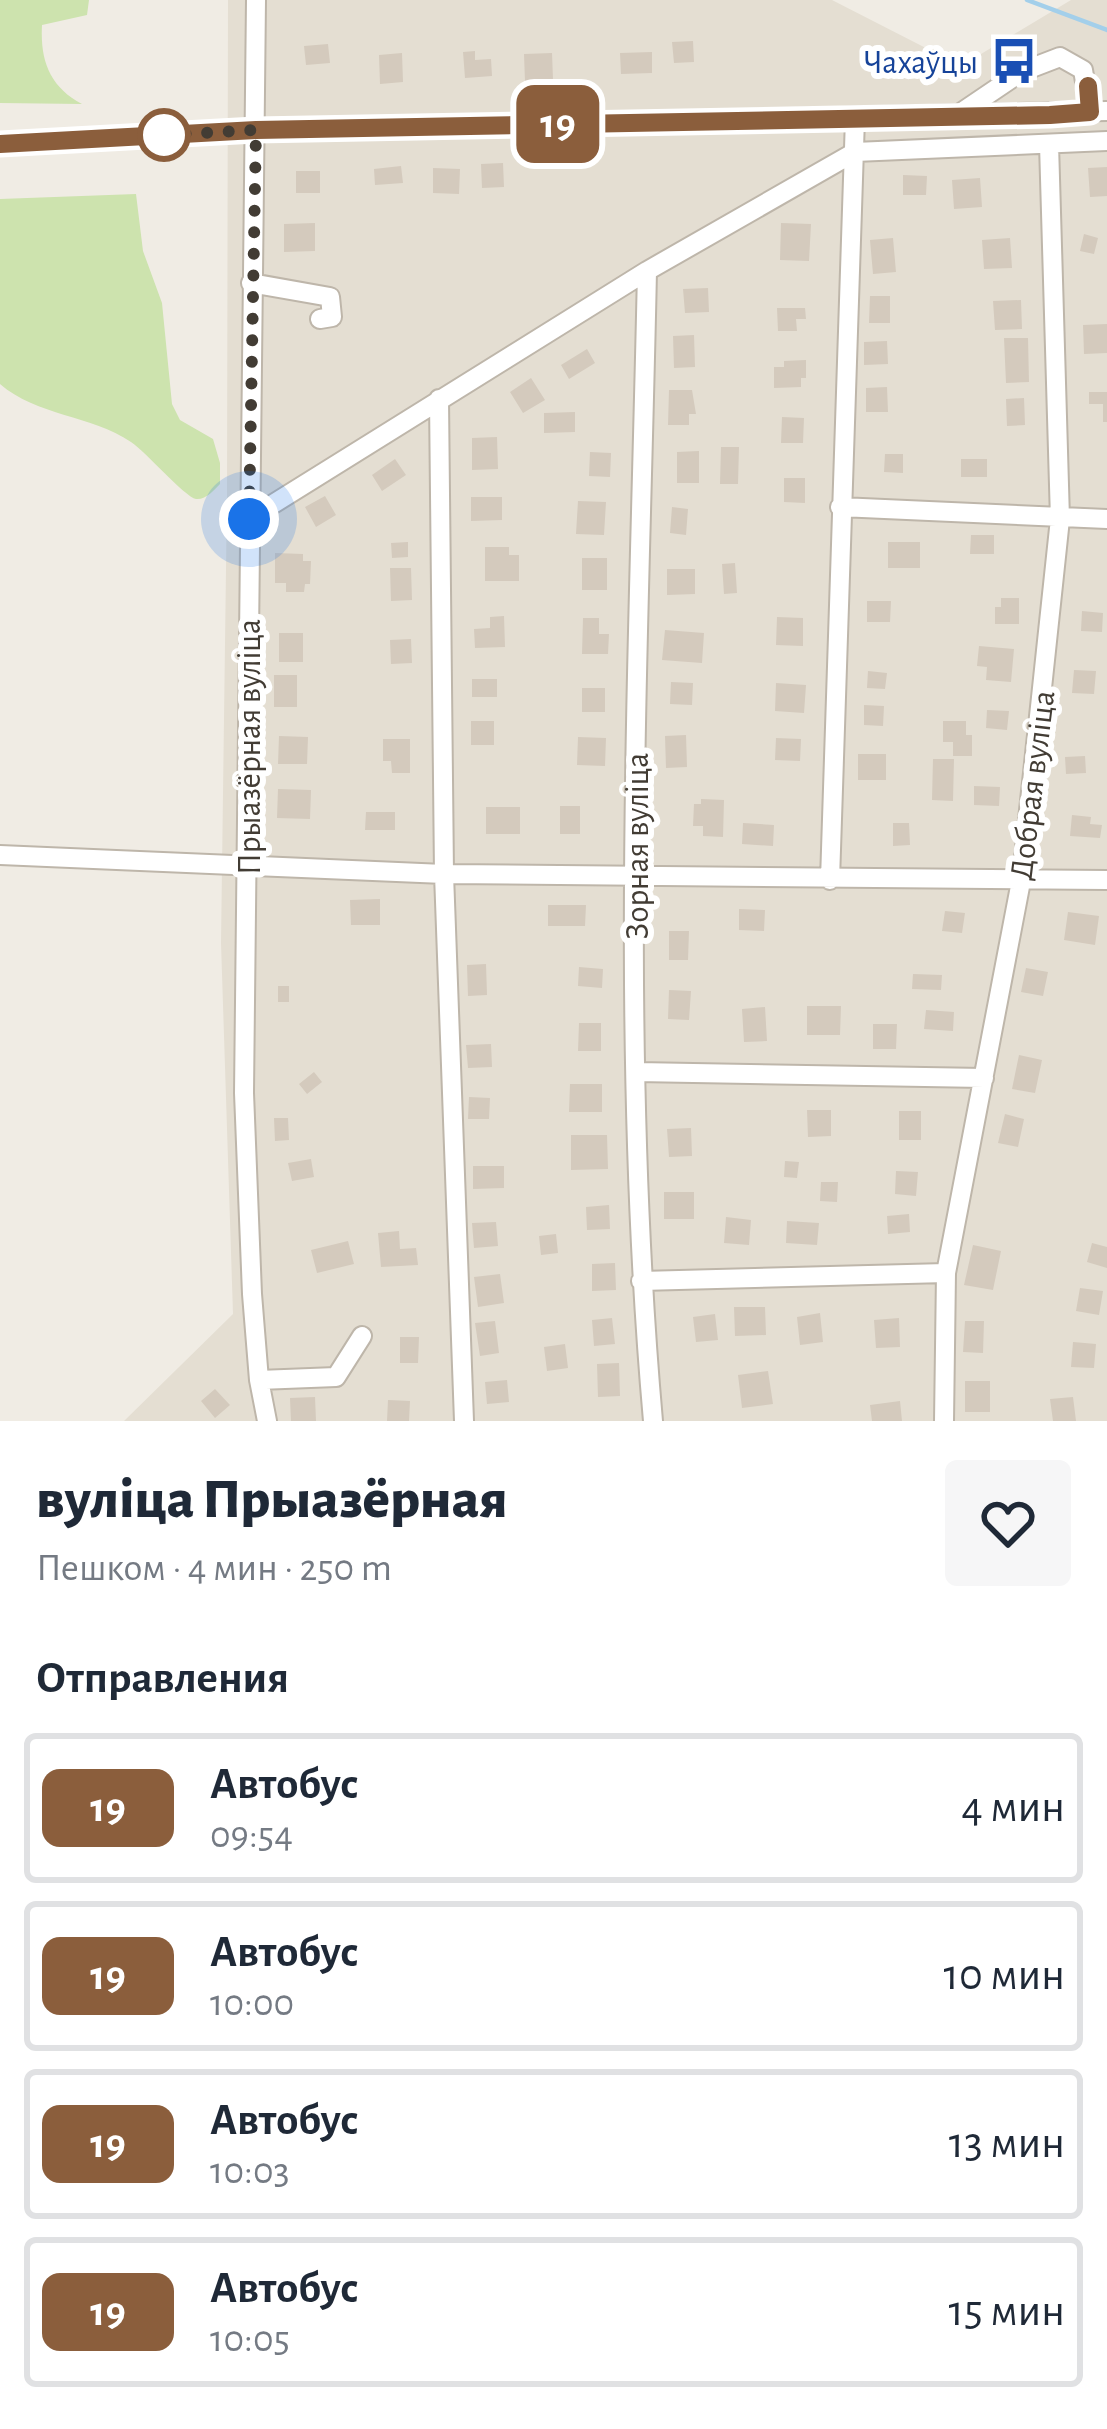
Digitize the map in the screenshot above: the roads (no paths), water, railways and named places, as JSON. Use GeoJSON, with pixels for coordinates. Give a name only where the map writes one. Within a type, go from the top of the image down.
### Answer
{"type":"FeatureCollection","features":[{"type":"Feature","properties":{"kind":"street","name":"Прыазёрная вуліца"},"geometry":{"type":"LineString","coordinates":[[256,0],[244,1093],[259,1380],[267,1421]]}},
{"type":"Feature","properties":{"kind":"street"},"geometry":{"type":"LineString","coordinates":[[0,143],[256,130],[956,116],[1098,112],[1083,70],[1060,57],[1021,72],[956,116]]}},
{"type":"Feature","properties":{"kind":"street"},"geometry":{"type":"LineString","coordinates":[[830,880],[855,118]]}},
{"type":"Feature","properties":{"kind":"street"},"geometry":{"type":"LineString","coordinates":[[249,519],[647,271],[855,152],[1107,141]]}},
{"type":"Feature","properties":{"kind":"street","name":"Добрая вуліца"},"geometry":{"type":"LineString","coordinates":[[944,1421],[946,1273],[1022,876],[1060,519],[1049,144]]}},
{"type":"Feature","properties":{"kind":"street","name":"Зорная вуліца"},"geometry":{"type":"LineString","coordinates":[[647,271],[634,875],[641,1281],[653,1421]]}},
{"type":"Feature","properties":{"kind":"street"},"geometry":{"type":"LineString","coordinates":[[251,283],[330,297],[332,317],[320,320]]}},
{"type":"Feature","properties":{"kind":"street"},"geometry":{"type":"LineString","coordinates":[[440,399],[444,874],[464,1421]]}},
{"type":"Feature","properties":{"kind":"street"},"geometry":{"type":"LineString","coordinates":[[841,507],[1107,519]]}},
{"type":"Feature","properties":{"kind":"street"},"geometry":{"type":"LineString","coordinates":[[0,855],[444,874],[1107,880]]}},
{"type":"Feature","properties":{"kind":"street"},"geometry":{"type":"LineString","coordinates":[[637,1072],[983,1078]]}},
{"type":"Feature","properties":{"kind":"street"},"geometry":{"type":"LineString","coordinates":[[641,1281],[946,1273]]}},
{"type":"Feature","properties":{"kind":"street"},"geometry":{"type":"LineString","coordinates":[[259,1380],[336,1377],[362,1336]]}},
{"type":"Feature","properties":{"kind":"waterway"},"geometry":{"type":"LineString","coordinates":[[1027,0],[1107,30]]}},
{"type":"Feature","properties":{"kind":"place","name":"Чахаўцы"},"geometry":{"type":"Point","coordinates":[1014,61]}}]}
